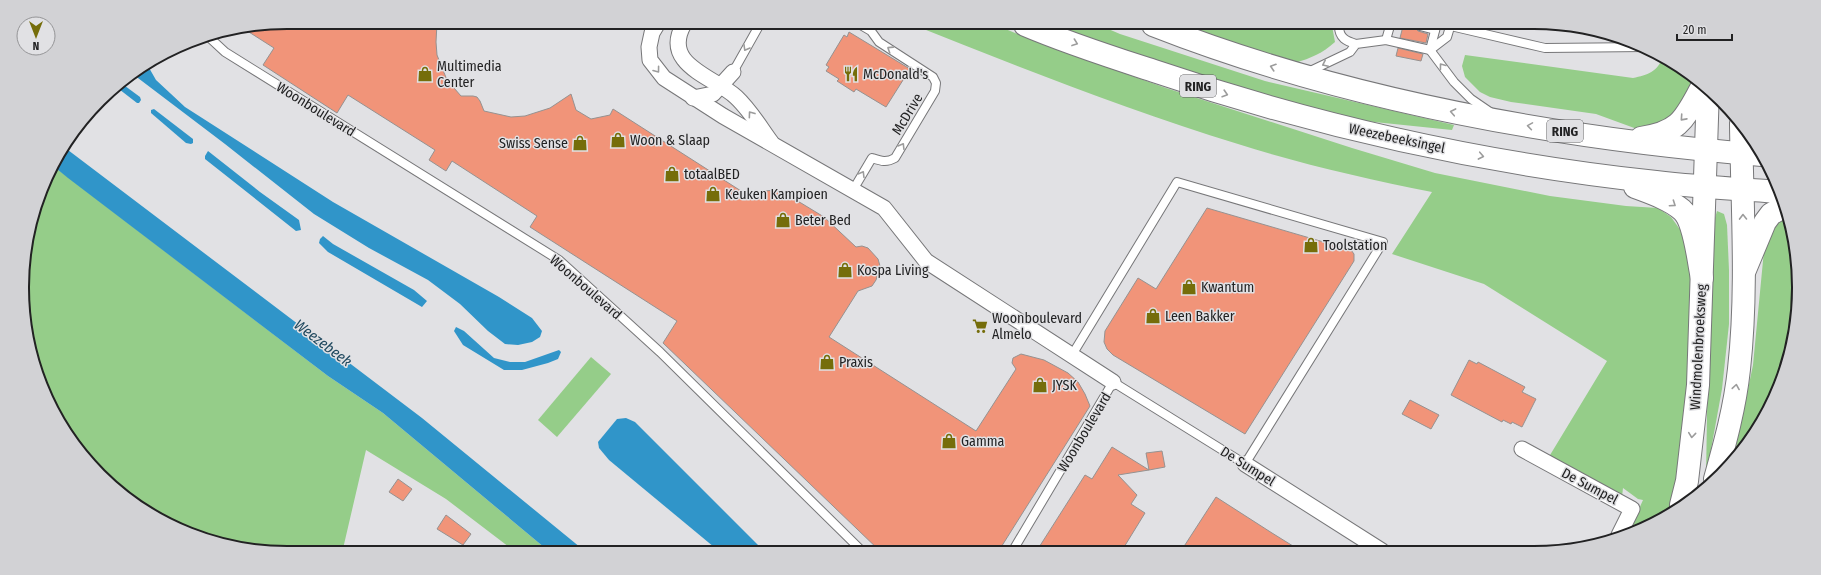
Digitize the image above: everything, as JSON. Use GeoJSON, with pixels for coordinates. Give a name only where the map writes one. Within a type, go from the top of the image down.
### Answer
{"type":"FeatureCollection","features":[{"type":"Feature","properties":{"kind":"main road","name":"Weezebeeksingel"},"geometry":{"type":"LineString","coordinates":[[1036,29],[1180,80],[1286,112],[1374,134],[1491,158],[1612,177],[1705,187],[1773,192]]}},
{"type":"Feature","properties":{"kind":"main road","name":"RING"},"geometry":{"type":"LineString","coordinates":[[1163,29],[1194,42],[1300,75],[1382,96],[1506,122],[1624,140],[1752,154]]}},
{"type":"Feature","properties":{"kind":"main road"},"geometry":{"type":"LineString","coordinates":[[1624,140],[1668,131],[1680,122],[1691,110],[1701,90]]}},
{"type":"Feature","properties":{"kind":"main road","name":"Windmolenbroeksweg"},"geometry":{"type":"LineString","coordinates":[[1683,498],[1688,481],[1698,385],[1708,97]]}},
{"type":"Feature","properties":{"kind":"main road"},"geometry":{"type":"LineString","coordinates":[[1718,468],[1730,425],[1739,369],[1745,270],[1743,190],[1752,154]]}},
{"type":"Feature","properties":{"kind":"main road"},"geometry":{"type":"LineString","coordinates":[[1612,177],[1666,200],[1683,211],[1690,223],[1702,278]]}},
{"type":"Feature","properties":{"kind":"main road"},"geometry":{"type":"LineString","coordinates":[[1745,270],[1765,222],[1771,214],[1780,209]]}},
{"type":"Feature","properties":{"kind":"street","name":"Woonboulevard"},"geometry":{"type":"LineString","coordinates":[[655,29],[652,34],[649,47],[650,60],[664,78],[693,98],[774,146],[884,208],[926,261],[1113,382]]}},
{"type":"Feature","properties":{"kind":"street","name":"Woonboulevard"},"geometry":{"type":"LineString","coordinates":[[682,29],[679,39],[680,50],[688,64],[735,96],[748,109],[774,146]]}},
{"type":"Feature","properties":{"kind":"street"},"geometry":{"type":"LineString","coordinates":[[693,98],[706,97],[713,94],[721,87],[733,72]]}},
{"type":"Feature","properties":{"kind":"street","name":"De Sumpel"},"geometry":{"type":"LineString","coordinates":[[1522,449],[1632,509],[1622,530]]}},
{"type":"Feature","properties":{"kind":"street","name":"De Sumpel"},"geometry":{"type":"LineString","coordinates":[[1245,464],[1374,546]]}},
{"type":"Feature","properties":{"kind":"lane"},"geometry":{"type":"LineString","coordinates":[[733,72],[757,29]]}},
{"type":"Feature","properties":{"kind":"lane","name":"McDrive"},"geometry":{"type":"LineString","coordinates":[[853,190],[872,158],[882,162],[895,158],[935,92],[936,83],[933,77],[878,42],[867,29]]}},
{"type":"Feature","properties":{"kind":"lane"},"geometry":{"type":"LineString","coordinates":[[1339,29],[1339,32],[1345,41],[1356,44],[1386,40],[1430,50],[1454,82],[1471,99],[1506,122]]}},
{"type":"Feature","properties":{"kind":"lane"},"geometry":{"type":"LineString","coordinates":[[1386,40],[1389,29]]}},
{"type":"Feature","properties":{"kind":"lane"},"geometry":{"type":"LineString","coordinates":[[1430,50],[1435,29]]}},
{"type":"Feature","properties":{"kind":"lane"},"geometry":{"type":"LineString","coordinates":[[1430,50],[1447,36],[1449,29]]}},
{"type":"Feature","properties":{"kind":"lane"},"geometry":{"type":"LineString","coordinates":[[1466,29],[1545,48],[1630,48]]}},
{"type":"Feature","properties":{"kind":"lane","name":"Woonboulevard"},"geometry":{"type":"LineString","coordinates":[[212,40],[224,52],[559,260],[660,352],[856,546]]}},
{"type":"Feature","properties":{"kind":"lane"},"geometry":{"type":"LineString","coordinates":[[1300,75],[1350,52],[1356,44]]}},
{"type":"Feature","properties":{"kind":"lane"},"geometry":{"type":"LineString","coordinates":[[1072,356],[1177,182],[1383,242],[1245,464]]}},
{"type":"Feature","properties":{"kind":"lane","name":"Woonboulevard"},"geometry":{"type":"LineString","coordinates":[[1016,546],[1113,382]]}},
{"type":"Feature","properties":{"kind":"lane","name":"De Sumpel"},"geometry":{"type":"LineString","coordinates":[[1113,382],[1245,464]]}},
{"type":"Feature","properties":{"kind":"green space"},"geometry":{"type":"Polygon","coordinates":[[[924,29],[1006,29],[1039,43],[1166,88],[1435,173],[1550,196],[1626,206],[1658,208],[1671,217],[1684,235],[1690,259],[1690,379],[1674,504],[1648,519],[1631,526],[1643,500],[1638,499],[1623,488],[1621,506],[1544,465],[1607,361],[1484,284],[1392,254],[1432,192],[1310,165],[1197,131],[1073,87],[924,29]]]}},
{"type":"Feature","properties":{"kind":"green space"},"geometry":{"type":"Polygon","coordinates":[[[1065,29],[1108,29],[1265,81],[1454,125],[1452,130],[1355,120],[1267,96],[1136,54],[1065,29]]]}},
{"type":"Feature","properties":{"kind":"green space"},"geometry":{"type":"Polygon","coordinates":[[[1194,29],[1333,29],[1335,42],[1316,55],[1295,63],[1194,29]]]}},
{"type":"Feature","properties":{"kind":"green space"},"geometry":{"type":"Polygon","coordinates":[[[1465,55],[1633,78],[1643,76],[1651,72],[1660,63],[1691,82],[1693,84],[1693,88],[1682,108],[1664,124],[1637,129],[1596,114],[1511,102],[1490,97],[1480,92],[1465,77],[1462,66],[1465,55]]]}},
{"type":"Feature","properties":{"kind":"green space"},"geometry":{"type":"Polygon","coordinates":[[[58,169],[328,376],[383,413],[543,546],[508,546],[446,499],[366,450],[344,546],[288,546],[254,544],[221,537],[204,532],[173,519],[130,493],[117,482],[82,445],[64,417],[43,371],[34,338],[31,321],[29,288],[31,254],[43,204],[58,169]]]}},
{"type":"Feature","properties":{"kind":"green space"},"geometry":{"type":"Polygon","coordinates":[[[1717,211],[1724,214],[1727,225],[1729,324],[1722,389],[1706,477],[1710,235],[1717,211]]]}},
{"type":"Feature","properties":{"kind":"green space"},"geometry":{"type":"Polygon","coordinates":[[[1782,218],[1787,237],[1790,254],[1792,288],[1790,321],[1783,354],[1772,386],[1757,417],[1735,449],[1753,365],[1765,240],[1771,225],[1782,218]]]}},
{"type":"Feature","properties":{"kind":"green space"},"geometry":{"type":"Polygon","coordinates":[[[591,357],[611,374],[557,437],[538,420],[591,357]]]}},
{"type":"Feature","properties":{"kind":"water"},"geometry":{"type":"Polygon","coordinates":[[[150,69],[156,80],[185,107],[333,202],[499,297],[532,318],[542,331],[540,337],[532,342],[518,345],[505,344],[488,331],[460,304],[428,280],[369,248],[314,214],[137,77],[150,69]]]}},
{"type":"Feature","properties":{"kind":"water"},"geometry":{"type":"Polygon","coordinates":[[[125,86],[140,97],[141,100],[137,103],[120,90],[125,86]]]}},
{"type":"Feature","properties":{"kind":"water"},"geometry":{"type":"Polygon","coordinates":[[[154,109],[193,139],[193,143],[186,143],[151,113],[151,110],[154,109]]]}},
{"type":"Feature","properties":{"kind":"water"},"geometry":{"type":"Polygon","coordinates":[[[69,151],[422,418],[579,546],[543,546],[383,413],[328,376],[58,170],[69,151]]]}},
{"type":"Feature","properties":{"kind":"water"},"geometry":{"type":"Polygon","coordinates":[[[208,151],[260,192],[299,220],[301,230],[296,231],[205,159],[208,151]]]}},
{"type":"Feature","properties":{"kind":"water"},"geometry":{"type":"Polygon","coordinates":[[[323,236],[333,244],[414,290],[427,301],[422,307],[328,252],[319,243],[323,236]]]}},
{"type":"Feature","properties":{"kind":"water"},"geometry":{"type":"Polygon","coordinates":[[[456,327],[464,331],[494,358],[510,362],[525,362],[559,350],[561,352],[558,359],[548,363],[522,370],[504,370],[463,345],[454,331],[456,327]]]}},
{"type":"Feature","properties":{"kind":"water"},"geometry":{"type":"Polygon","coordinates":[[[626,418],[635,422],[759,546],[713,546],[609,460],[599,448],[598,442],[617,419],[626,418]]]}},
{"type":"Feature","properties":{"kind":"building"},"geometry":{"type":"Polygon","coordinates":[[[288,29],[437,29],[437,55],[447,80],[461,96],[477,97],[484,111],[511,117],[525,116],[550,108],[571,94],[576,110],[591,119],[610,115],[613,109],[752,198],[764,191],[776,190],[824,217],[856,247],[862,246],[868,248],[878,259],[880,266],[876,280],[872,286],[858,291],[829,337],[976,431],[1016,369],[1012,363],[1013,358],[1021,354],[1044,360],[1068,373],[1078,382],[1090,406],[1002,546],[875,546],[663,343],[677,321],[530,227],[537,216],[452,161],[446,171],[429,160],[435,150],[348,95],[337,113],[263,65],[274,48],[249,32],[288,29]]]}},
{"type":"Feature","properties":{"kind":"building"},"geometry":{"type":"Polygon","coordinates":[[[1402,29],[1417,29],[1418,31],[1428,34],[1426,43],[1400,38],[1402,29]]]}},
{"type":"Feature","properties":{"kind":"building"},"geometry":{"type":"Polygon","coordinates":[[[849,32],[910,69],[886,107],[856,89],[854,92],[837,81],[839,79],[826,71],[829,67],[826,65],[844,35],[847,37],[849,32]]]}},
{"type":"Feature","properties":{"kind":"building"},"geometry":{"type":"Polygon","coordinates":[[[1398,48],[1423,54],[1421,61],[1396,56],[1398,48]]]}},
{"type":"Feature","properties":{"kind":"building"},"geometry":{"type":"Polygon","coordinates":[[[1207,208],[1351,250],[1354,254],[1354,261],[1245,434],[1113,355],[1107,349],[1104,342],[1105,331],[1138,278],[1156,289],[1207,208]]]}},
{"type":"Feature","properties":{"kind":"building"},"geometry":{"type":"Polygon","coordinates":[[[1469,360],[1477,364],[1478,362],[1525,387],[1522,392],[1536,399],[1522,427],[1512,422],[1511,424],[1503,420],[1502,422],[1451,395],[1469,360]]]}},
{"type":"Feature","properties":{"kind":"building"},"geometry":{"type":"Polygon","coordinates":[[[1410,400],[1439,415],[1431,429],[1402,414],[1410,400]]]}},
{"type":"Feature","properties":{"kind":"building"},"geometry":{"type":"Polygon","coordinates":[[[1112,447],[1149,470],[1118,475],[1137,495],[1131,504],[1145,513],[1125,546],[1040,546],[1085,475],[1092,479],[1112,447]]]}},
{"type":"Feature","properties":{"kind":"building"},"geometry":{"type":"Polygon","coordinates":[[[1162,451],[1165,467],[1149,470],[1146,453],[1162,451]]]}},
{"type":"Feature","properties":{"kind":"building"},"geometry":{"type":"Polygon","coordinates":[[[398,479],[412,489],[403,501],[389,492],[398,479]]]}},
{"type":"Feature","properties":{"kind":"building"},"geometry":{"type":"Polygon","coordinates":[[[1216,497],[1293,546],[1184,546],[1216,497]]]}},
{"type":"Feature","properties":{"kind":"building"},"geometry":{"type":"Polygon","coordinates":[[[446,515],[471,534],[463,545],[437,529],[446,515]]]}},
{"type":"Feature","properties":{"kind":"place","name":"Multimedia Center"},"geometry":{"type":"Point","coordinates":[425,74]}},
{"type":"Feature","properties":{"kind":"place","name":"McDonald's"},"geometry":{"type":"Point","coordinates":[851,74]}},
{"type":"Feature","properties":{"kind":"place","name":"Woon & Slaap"},"geometry":{"type":"Point","coordinates":[618,140]}},
{"type":"Feature","properties":{"kind":"place","name":"Swiss Sense"},"geometry":{"type":"Point","coordinates":[580,143]}},
{"type":"Feature","properties":{"kind":"place","name":"totaalBED"},"geometry":{"type":"Point","coordinates":[672,174]}},
{"type":"Feature","properties":{"kind":"place","name":"Keuken Kampioen"},"geometry":{"type":"Point","coordinates":[713,194]}},
{"type":"Feature","properties":{"kind":"place","name":"Beter Bed"},"geometry":{"type":"Point","coordinates":[783,220]}},
{"type":"Feature","properties":{"kind":"place","name":"Toolstation"},"geometry":{"type":"Point","coordinates":[1311,245]}},
{"type":"Feature","properties":{"kind":"place","name":"Kospa Living"},"geometry":{"type":"Point","coordinates":[845,270]}},
{"type":"Feature","properties":{"kind":"place","name":"Kwantum"},"geometry":{"type":"Point","coordinates":[1189,287]}},
{"type":"Feature","properties":{"kind":"place","name":"Leen Bakker"},"geometry":{"type":"Point","coordinates":[1153,316]}},
{"type":"Feature","properties":{"kind":"place","name":"Woonboulevard Almelo"},"geometry":{"type":"Point","coordinates":[980,326]}},
{"type":"Feature","properties":{"kind":"place","name":"Praxis"},"geometry":{"type":"Point","coordinates":[827,362]}},
{"type":"Feature","properties":{"kind":"place","name":"JYSK"},"geometry":{"type":"Point","coordinates":[1040,385]}},
{"type":"Feature","properties":{"kind":"place","name":"Gamma"},"geometry":{"type":"Point","coordinates":[949,441]}},
{"type":"Feature","properties":{"kind":"water label","name":"Weezebeek"},"geometry":{"type":"Point","coordinates":[323,343]}}]}
